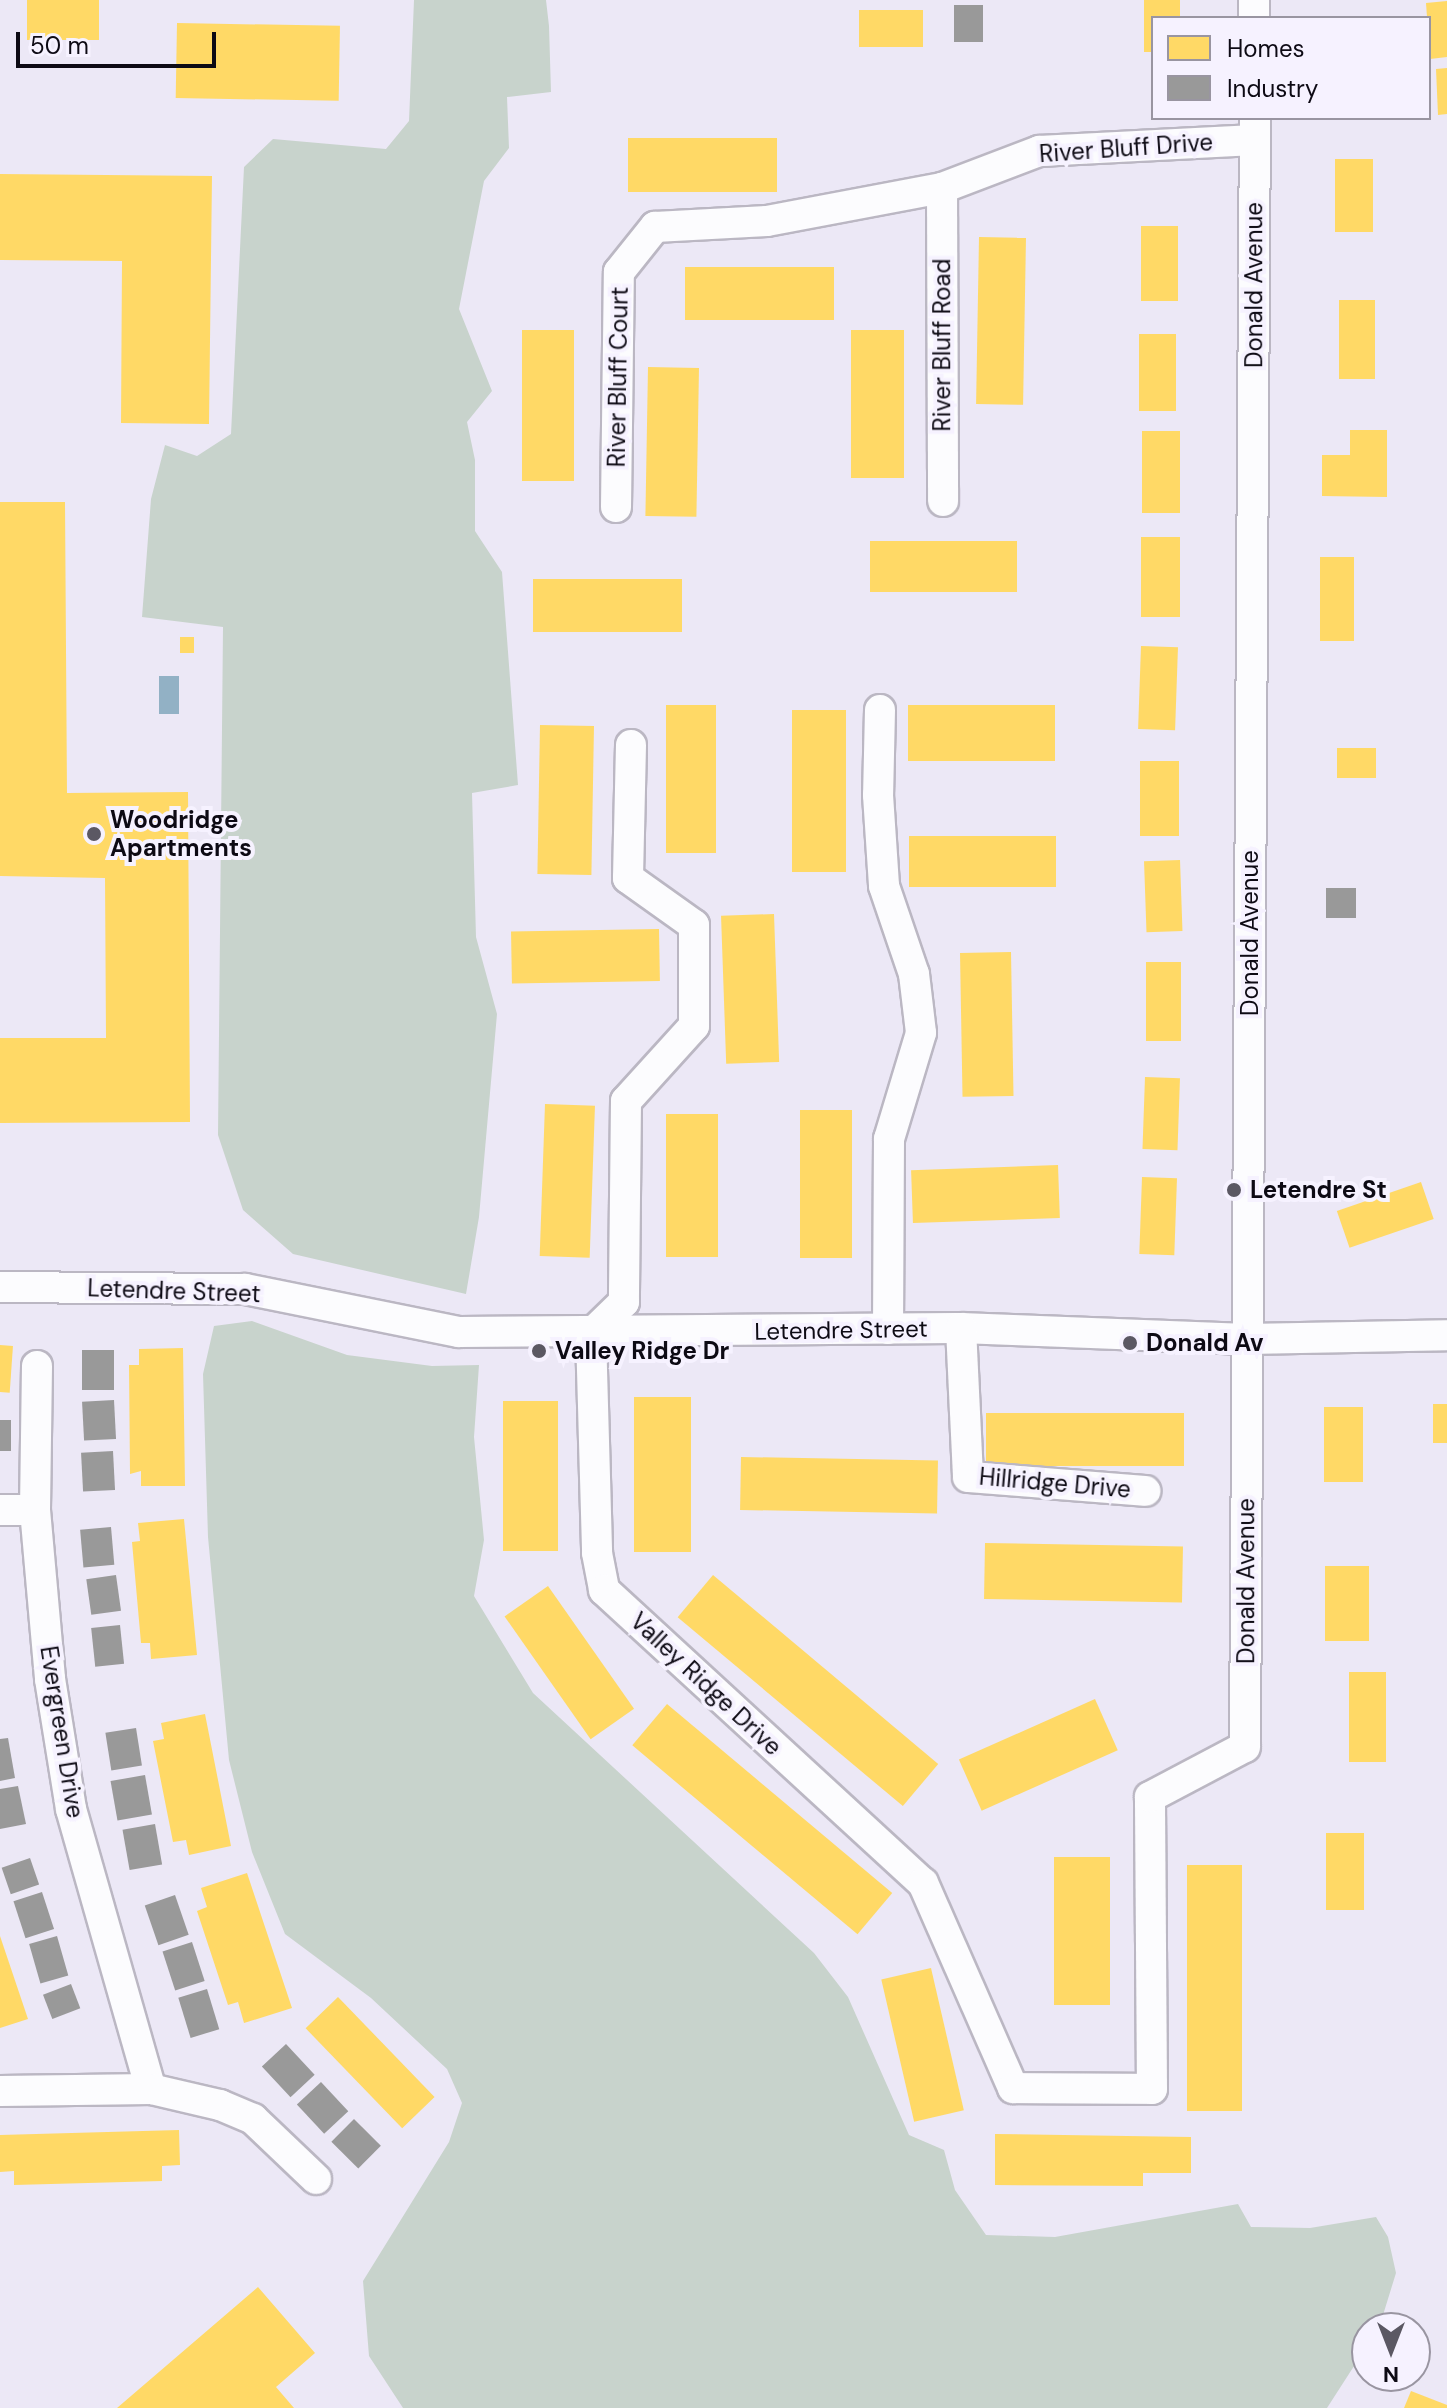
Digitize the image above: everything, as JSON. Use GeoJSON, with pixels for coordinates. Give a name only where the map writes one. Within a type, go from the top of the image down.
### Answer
{"type":"FeatureCollection","features":[{"type":"Feature","properties":{"kind":"street","name":"River Bluff Drive"},"geometry":{"type":"LineString","coordinates":[[767,221],[942,188],[1039,151],[1255,129]]}},
{"type":"Feature","properties":{"kind":"street","name":"Donald Avenue"},"geometry":{"type":"LineString","coordinates":[[1245,1747],[1255,129]]}},
{"type":"Feature","properties":{"kind":"street","name":"River Bluff Road"},"geometry":{"type":"LineString","coordinates":[[942,188],[943,501]]}},
{"type":"Feature","properties":{"kind":"street","name":"River Bluff Court"},"geometry":{"type":"LineString","coordinates":[[616,507],[619,272],[655,227],[767,221]]}},
{"type":"Feature","properties":{"kind":"street"},"geometry":{"type":"LineString","coordinates":[[880,710],[878,795],[884,886],[914,974],[921,1033],[889,1139],[888,1329]]}},
{"type":"Feature","properties":{"kind":"street"},"geometry":{"type":"LineString","coordinates":[[591,1334],[624,1302],[626,1101],[694,1026],[694,925],[628,878],[631,745]]}},
{"type":"Feature","properties":{"kind":"street","name":"Letendre Street"},"geometry":{"type":"LineString","coordinates":[[0,1287],[245,1289],[459,1332],[591,1334],[961,1328],[1247,1339],[1447,1335]]}},
{"type":"Feature","properties":{"kind":"street","name":"Hillridge Drive"},"geometry":{"type":"LineString","coordinates":[[961,1328],[968,1477],[1145,1491]]}},
{"type":"Feature","properties":{"kind":"street","name":"Valley Ridge Drive"},"geometry":{"type":"LineString","coordinates":[[591,1334],[597,1553],[604,1590],[923,1883],[1013,2088],[1152,2089],[1150,1797],[1245,1747]]}},
{"type":"Feature","properties":{"kind":"street","name":"Evergreen Drive"},"geometry":{"type":"LineString","coordinates":[[37,1366],[35,1510],[50,1679],[71,1809],[151,2089]]}},
{"type":"Feature","properties":{"kind":"street"},"geometry":{"type":"LineString","coordinates":[[0,1510],[35,1510]]}},
{"type":"Feature","properties":{"kind":"street"},"geometry":{"type":"LineString","coordinates":[[0,2091],[151,2089],[253,2119],[316,2179]]}},
{"type":"Feature","properties":{"kind":"shaded area"},"geometry":{"type":"Polygon","coordinates":[[[414,0],[546,0],[549,26],[551,92],[507,97],[509,148],[484,181],[459,309],[492,391],[467,422],[475,460],[475,531],[502,572],[518,785],[472,793],[476,937],[497,1014],[479,1217],[466,1294],[293,1254],[243,1210],[218,1135],[223,627],[142,617],[151,499],[165,445],[197,456],[231,434],[244,167],[273,139],[386,149],[409,121],[414,0]]]}},
{"type":"Feature","properties":{"kind":"shaded area"},"geometry":{"type":"Polygon","coordinates":[[[252,1321],[347,1355],[432,1366],[479,1365],[474,1437],[484,1540],[474,1596],[533,1693],[814,1953],[848,1997],[909,2135],[944,2150],[955,2190],[986,2235],[1055,2237],[1238,2204],[1251,2227],[1310,2228],[1376,2217],[1388,2237],[1396,2273],[1384,2312],[1351,2312],[1351,2371],[1327,2408],[403,2408],[369,2356],[363,2281],[449,2142],[462,2103],[447,2069],[371,1998],[285,1934],[252,1852],[229,1760],[208,1537],[203,1374],[214,1326],[252,1321]]]}},
{"type":"Feature","properties":{"kind":"water"},"geometry":{"type":"Polygon","coordinates":[[[159,676],[179,676],[179,714],[159,714],[159,676]]]}},
{"type":"Feature","properties":{"kind":"building: Homes"},"geometry":{"type":"Polygon","coordinates":[[[27,0],[99,0],[99,40],[27,40],[27,0]]]}},
{"type":"Feature","properties":{"kind":"building: Homes"},"geometry":{"type":"Polygon","coordinates":[[[1144,0],[1180,0],[1180,16],[1151,16],[1151,52],[1144,52],[1144,0]]]}},
{"type":"Feature","properties":{"kind":"building: Homes"},"geometry":{"type":"Polygon","coordinates":[[[1447,1],[1447,57],[1431,59],[1431,16],[1427,16],[1426,3],[1447,1]]]}},
{"type":"Feature","properties":{"kind":"building: Homes"},"geometry":{"type":"Polygon","coordinates":[[[859,10],[923,10],[923,47],[859,47],[859,10]]]}},
{"type":"Feature","properties":{"kind":"building: Homes"},"geometry":{"type":"Polygon","coordinates":[[[177,23],[340,26],[339,101],[176,98],[177,23]]]}},
{"type":"Feature","properties":{"kind":"building: Homes"},"geometry":{"type":"Polygon","coordinates":[[[1447,68],[1447,114],[1438,115],[1436,69],[1447,68]]]}},
{"type":"Feature","properties":{"kind":"building: Homes"},"geometry":{"type":"Polygon","coordinates":[[[628,138],[777,138],[777,192],[628,192],[628,138]]]}},
{"type":"Feature","properties":{"kind":"building: Homes"},"geometry":{"type":"Polygon","coordinates":[[[1335,159],[1373,159],[1373,232],[1335,232],[1335,159]]]}},
{"type":"Feature","properties":{"kind":"building: Homes"},"geometry":{"type":"Polygon","coordinates":[[[0,174],[212,176],[209,424],[121,423],[122,261],[0,260],[0,174]]]}},
{"type":"Feature","properties":{"kind":"building: Homes"},"geometry":{"type":"Polygon","coordinates":[[[1141,226],[1178,226],[1178,301],[1141,301],[1141,226]]]}},
{"type":"Feature","properties":{"kind":"building: Homes"},"geometry":{"type":"Polygon","coordinates":[[[979,237],[1026,238],[1023,405],[976,404],[979,237]]]}},
{"type":"Feature","properties":{"kind":"building: Homes"},"geometry":{"type":"Polygon","coordinates":[[[685,267],[834,267],[834,320],[685,320],[685,267]]]}},
{"type":"Feature","properties":{"kind":"building: Homes"},"geometry":{"type":"Polygon","coordinates":[[[1339,300],[1375,300],[1375,379],[1339,379],[1339,300]]]}},
{"type":"Feature","properties":{"kind":"building: Homes"},"geometry":{"type":"Polygon","coordinates":[[[522,330],[574,330],[574,481],[522,481],[522,330]]]}},
{"type":"Feature","properties":{"kind":"building: Homes"},"geometry":{"type":"Polygon","coordinates":[[[851,330],[904,330],[904,478],[851,478],[851,330]]]}},
{"type":"Feature","properties":{"kind":"building: Homes"},"geometry":{"type":"Polygon","coordinates":[[[1139,334],[1176,334],[1176,411],[1139,411],[1139,334]]]}},
{"type":"Feature","properties":{"kind":"building: Homes"},"geometry":{"type":"Polygon","coordinates":[[[648,367],[699,368],[696,517],[645,516],[648,367]]]}},
{"type":"Feature","properties":{"kind":"building: Homes"},"geometry":{"type":"Polygon","coordinates":[[[1350,430],[1387,430],[1387,497],[1322,496],[1322,455],[1350,455],[1350,430]]]}},
{"type":"Feature","properties":{"kind":"building: Homes"},"geometry":{"type":"Polygon","coordinates":[[[1142,431],[1180,431],[1180,513],[1142,513],[1142,431]]]}},
{"type":"Feature","properties":{"kind":"building: Homes","name":"Woodridge Apartments"},"geometry":{"type":"Polygon","coordinates":[[[0,502],[65,502],[67,793],[188,792],[190,1122],[0,1123],[0,1038],[106,1038],[105,878],[0,876],[0,502]]]}},
{"type":"Feature","properties":{"kind":"building: Homes"},"geometry":{"type":"Polygon","coordinates":[[[1141,537],[1180,537],[1180,617],[1141,617],[1141,537]]]}},
{"type":"Feature","properties":{"kind":"building: Homes"},"geometry":{"type":"Polygon","coordinates":[[[870,541],[1017,541],[1017,592],[870,592],[870,541]]]}},
{"type":"Feature","properties":{"kind":"building: Homes"},"geometry":{"type":"Polygon","coordinates":[[[1320,557],[1354,557],[1354,641],[1320,641],[1320,557]]]}},
{"type":"Feature","properties":{"kind":"building: Homes"},"geometry":{"type":"Polygon","coordinates":[[[533,579],[682,579],[682,632],[533,632],[533,579]]]}},
{"type":"Feature","properties":{"kind":"building: Homes"},"geometry":{"type":"Polygon","coordinates":[[[180,637],[194,637],[194,653],[180,653],[180,637]]]}},
{"type":"Feature","properties":{"kind":"building: Homes"},"geometry":{"type":"Polygon","coordinates":[[[1141,646],[1178,647],[1175,730],[1138,729],[1141,646]]]}},
{"type":"Feature","properties":{"kind":"building: Homes"},"geometry":{"type":"Polygon","coordinates":[[[666,705],[716,705],[716,853],[666,853],[666,705]]]}},
{"type":"Feature","properties":{"kind":"building: Homes"},"geometry":{"type":"Polygon","coordinates":[[[908,705],[1055,705],[1055,761],[908,761],[908,705]]]}},
{"type":"Feature","properties":{"kind":"building: Homes"},"geometry":{"type":"Polygon","coordinates":[[[792,710],[846,710],[846,872],[792,872],[792,710]]]}},
{"type":"Feature","properties":{"kind":"building: Homes"},"geometry":{"type":"Polygon","coordinates":[[[540,725],[594,726],[591,875],[537,874],[540,725]]]}},
{"type":"Feature","properties":{"kind":"building: Homes"},"geometry":{"type":"Polygon","coordinates":[[[1337,748],[1376,748],[1376,778],[1337,778],[1337,748]]]}},
{"type":"Feature","properties":{"kind":"building: Homes"},"geometry":{"type":"Polygon","coordinates":[[[1140,761],[1179,761],[1179,836],[1140,836],[1140,761]]]}},
{"type":"Feature","properties":{"kind":"building: Homes"},"geometry":{"type":"Polygon","coordinates":[[[909,836],[1056,836],[1056,887],[909,887],[909,836]]]}},
{"type":"Feature","properties":{"kind":"building: Homes"},"geometry":{"type":"Polygon","coordinates":[[[1180,860],[1182,931],[1146,932],[1144,861],[1180,860]]]}},
{"type":"Feature","properties":{"kind":"building: Homes"},"geometry":{"type":"Polygon","coordinates":[[[774,914],[779,1062],[726,1064],[721,916],[774,914]]]}},
{"type":"Feature","properties":{"kind":"building: Homes"},"geometry":{"type":"Polygon","coordinates":[[[659,929],[660,981],[512,984],[511,932],[659,929]]]}},
{"type":"Feature","properties":{"kind":"building: Homes"},"geometry":{"type":"Polygon","coordinates":[[[1011,952],[1014,1096],[963,1097],[960,953],[1011,952]]]}},
{"type":"Feature","properties":{"kind":"building: Homes"},"geometry":{"type":"Polygon","coordinates":[[[1146,962],[1181,962],[1181,1041],[1146,1041],[1146,962]]]}},
{"type":"Feature","properties":{"kind":"building: Homes"},"geometry":{"type":"Polygon","coordinates":[[[1145,1077],[1180,1078],[1177,1150],[1142,1149],[1145,1077]]]}},
{"type":"Feature","properties":{"kind":"building: Homes"},"geometry":{"type":"Polygon","coordinates":[[[545,1104],[595,1106],[590,1258],[540,1256],[545,1104]]]}},
{"type":"Feature","properties":{"kind":"building: Homes"},"geometry":{"type":"Polygon","coordinates":[[[800,1110],[852,1110],[852,1258],[800,1258],[800,1110]]]}},
{"type":"Feature","properties":{"kind":"building: Homes"},"geometry":{"type":"Polygon","coordinates":[[[666,1114],[718,1114],[718,1257],[666,1257],[666,1114]]]}},
{"type":"Feature","properties":{"kind":"building: Homes"},"geometry":{"type":"Polygon","coordinates":[[[1058,1165],[1060,1218],[913,1223],[911,1170],[1058,1165]]]}},
{"type":"Feature","properties":{"kind":"building: Homes"},"geometry":{"type":"Polygon","coordinates":[[[1142,1177],[1177,1178],[1174,1255],[1139,1254],[1142,1177]]]}},
{"type":"Feature","properties":{"kind":"building: Homes"},"geometry":{"type":"Polygon","coordinates":[[[1421,1182],[1434,1219],[1350,1248],[1337,1211],[1421,1182]]]}},
{"type":"Feature","properties":{"kind":"building: Homes"},"geometry":{"type":"Polygon","coordinates":[[[0,1345],[13,1346],[10,1393],[0,1392],[0,1345]]]}},
{"type":"Feature","properties":{"kind":"building: Homes"},"geometry":{"type":"Polygon","coordinates":[[[183,1348],[185,1486],[141,1486],[141,1471],[130,1474],[129,1365],[139,1365],[139,1349],[183,1348]]]}},
{"type":"Feature","properties":{"kind":"building: Homes"},"geometry":{"type":"Polygon","coordinates":[[[634,1397],[691,1397],[691,1552],[634,1552],[634,1397]]]}},
{"type":"Feature","properties":{"kind":"building: Homes"},"geometry":{"type":"Polygon","coordinates":[[[503,1401],[558,1401],[558,1551],[503,1551],[503,1401]]]}},
{"type":"Feature","properties":{"kind":"building: Homes"},"geometry":{"type":"Polygon","coordinates":[[[1433,1404],[1447,1404],[1447,1443],[1433,1443],[1433,1404]]]}},
{"type":"Feature","properties":{"kind":"building: Homes"},"geometry":{"type":"Polygon","coordinates":[[[1324,1407],[1363,1407],[1363,1482],[1324,1482],[1324,1407]]]}},
{"type":"Feature","properties":{"kind":"building: Homes"},"geometry":{"type":"Polygon","coordinates":[[[986,1413],[1184,1413],[1184,1466],[986,1466],[986,1413]]]}},
{"type":"Feature","properties":{"kind":"building: Homes"},"geometry":{"type":"Polygon","coordinates":[[[741,1457],[938,1460],[937,1513],[740,1510],[741,1457]]]}},
{"type":"Feature","properties":{"kind":"building: Homes"},"geometry":{"type":"Polygon","coordinates":[[[184,1519],[197,1655],[151,1659],[150,1643],[141,1643],[132,1542],[140,1541],[138,1523],[184,1519]]]}},
{"type":"Feature","properties":{"kind":"building: Homes"},"geometry":{"type":"Polygon","coordinates":[[[985,1543],[1183,1546],[1182,1602],[984,1599],[985,1543]]]}},
{"type":"Feature","properties":{"kind":"building: Homes"},"geometry":{"type":"Polygon","coordinates":[[[1325,1566],[1369,1566],[1369,1641],[1325,1641],[1325,1566]]]}},
{"type":"Feature","properties":{"kind":"building: Homes"},"geometry":{"type":"Polygon","coordinates":[[[713,1575],[938,1764],[903,1806],[678,1617],[713,1575]]]}},
{"type":"Feature","properties":{"kind":"building: Homes"},"geometry":{"type":"Polygon","coordinates":[[[548,1586],[634,1709],[591,1739],[505,1616],[548,1586]]]}},
{"type":"Feature","properties":{"kind":"building: Homes"},"geometry":{"type":"Polygon","coordinates":[[[1349,1672],[1386,1672],[1386,1762],[1349,1762],[1349,1672]]]}},
{"type":"Feature","properties":{"kind":"building: Homes"},"geometry":{"type":"Polygon","coordinates":[[[1095,1699],[1118,1750],[982,1811],[959,1760],[1095,1699]]]}},
{"type":"Feature","properties":{"kind":"building: Homes"},"geometry":{"type":"Polygon","coordinates":[[[667,1704],[892,1893],[858,1934],[632,1745],[667,1704]]]}},
{"type":"Feature","properties":{"kind":"building: Homes"},"geometry":{"type":"Polygon","coordinates":[[[205,1714],[231,1846],[189,1855],[186,1840],[173,1842],[153,1741],[164,1739],[161,1723],[205,1714]]]}},
{"type":"Feature","properties":{"kind":"building: Homes"},"geometry":{"type":"Polygon","coordinates":[[[1326,1833],[1364,1833],[1364,1910],[1326,1910],[1326,1833]]]}},
{"type":"Feature","properties":{"kind":"building: Homes"},"geometry":{"type":"Polygon","coordinates":[[[1054,1857],[1110,1857],[1110,2005],[1054,2005],[1054,1857]]]}},
{"type":"Feature","properties":{"kind":"building: Homes"},"geometry":{"type":"Polygon","coordinates":[[[1187,1865],[1242,1865],[1242,2111],[1187,2111],[1187,1865]]]}},
{"type":"Feature","properties":{"kind":"building: Homes"},"geometry":{"type":"Polygon","coordinates":[[[247,1873],[292,2008],[244,2023],[238,2002],[228,2005],[197,1911],[207,1907],[201,1888],[247,1873]]]}},
{"type":"Feature","properties":{"kind":"building: Homes"},"geometry":{"type":"Polygon","coordinates":[[[0,1936],[28,2019],[0,2028],[0,1936]]]}},
{"type":"Feature","properties":{"kind":"building: Homes"},"geometry":{"type":"Polygon","coordinates":[[[931,1968],[964,2110],[914,2122],[881,1979],[931,1968]]]}},
{"type":"Feature","properties":{"kind":"building: Homes"},"geometry":{"type":"Polygon","coordinates":[[[338,1997],[435,2097],[402,2128],[306,2028],[338,1997]]]}},
{"type":"Feature","properties":{"kind":"building: Homes"},"geometry":{"type":"Polygon","coordinates":[[[179,2130],[180,2165],[162,2166],[162,2181],[14,2185],[14,2171],[0,2172],[0,2135],[179,2130]]]}},
{"type":"Feature","properties":{"kind":"building: Homes"},"geometry":{"type":"Polygon","coordinates":[[[995,2134],[1191,2137],[1191,2173],[1143,2173],[1143,2186],[995,2185],[995,2134]]]}},
{"type":"Feature","properties":{"kind":"building: Homes"},"geometry":{"type":"Polygon","coordinates":[[[258,2287],[315,2353],[276,2387],[294,2408],[117,2408],[258,2287]]]}},
{"type":"Feature","properties":{"kind":"building: Homes"},"geometry":{"type":"Polygon","coordinates":[[[1411,2392],[1447,2405],[1447,2408],[1404,2408],[1411,2392]]]}},
{"type":"Feature","properties":{"kind":"building: Industry"},"geometry":{"type":"Polygon","coordinates":[[[954,5],[983,5],[983,42],[954,42],[954,5]]]}},
{"type":"Feature","properties":{"kind":"building: Industry"},"geometry":{"type":"Polygon","coordinates":[[[1326,888],[1356,888],[1356,918],[1326,918],[1326,888]]]}},
{"type":"Feature","properties":{"kind":"building: Industry"},"geometry":{"type":"Polygon","coordinates":[[[82,1350],[114,1350],[114,1390],[82,1390],[82,1350]]]}},
{"type":"Feature","properties":{"kind":"building: Industry"},"geometry":{"type":"Polygon","coordinates":[[[114,1400],[116,1439],[84,1441],[82,1402],[114,1400]]]}},
{"type":"Feature","properties":{"kind":"building: Industry"},"geometry":{"type":"Polygon","coordinates":[[[0,1420],[11,1420],[11,1451],[0,1451],[0,1420]]]}},
{"type":"Feature","properties":{"kind":"building: Industry"},"geometry":{"type":"Polygon","coordinates":[[[113,1451],[115,1490],[83,1492],[81,1453],[113,1451]]]}},
{"type":"Feature","properties":{"kind":"building: Industry"},"geometry":{"type":"Polygon","coordinates":[[[111,1527],[114,1565],[83,1568],[80,1530],[111,1527]]]}},
{"type":"Feature","properties":{"kind":"building: Industry"},"geometry":{"type":"Polygon","coordinates":[[[116,1575],[121,1611],[91,1615],[86,1579],[116,1575]]]}},
{"type":"Feature","properties":{"kind":"building: Industry"},"geometry":{"type":"Polygon","coordinates":[[[120,1625],[124,1664],[95,1667],[91,1628],[120,1625]]]}},
{"type":"Feature","properties":{"kind":"building: Industry"},"geometry":{"type":"Polygon","coordinates":[[[136,1728],[142,1766],[111,1770],[105,1733],[136,1728]]]}},
{"type":"Feature","properties":{"kind":"building: Industry"},"geometry":{"type":"Polygon","coordinates":[[[8,1738],[15,1778],[0,1781],[0,1739],[8,1738]]]}},
{"type":"Feature","properties":{"kind":"building: Industry"},"geometry":{"type":"Polygon","coordinates":[[[145,1775],[152,1814],[117,1820],[111,1781],[145,1775]]]}},
{"type":"Feature","properties":{"kind":"building: Industry"},"geometry":{"type":"Polygon","coordinates":[[[18,1786],[26,1824],[0,1829],[0,1789],[18,1786]]]}},
{"type":"Feature","properties":{"kind":"building: Industry"},"geometry":{"type":"Polygon","coordinates":[[[155,1824],[162,1864],[130,1870],[123,1830],[155,1824]]]}},
{"type":"Feature","properties":{"kind":"building: Industry"},"geometry":{"type":"Polygon","coordinates":[[[30,1858],[39,1884],[11,1894],[2,1868],[30,1858]]]}},
{"type":"Feature","properties":{"kind":"building: Industry"},"geometry":{"type":"Polygon","coordinates":[[[42,1892],[54,1929],[26,1938],[13,1901],[42,1892]]]}},
{"type":"Feature","properties":{"kind":"building: Industry"},"geometry":{"type":"Polygon","coordinates":[[[175,1895],[189,1935],[158,1945],[145,1905],[175,1895]]]}},
{"type":"Feature","properties":{"kind":"building: Industry"},"geometry":{"type":"Polygon","coordinates":[[[57,1936],[68,1975],[40,1983],[29,1944],[57,1936]]]}},
{"type":"Feature","properties":{"kind":"building: Industry"},"geometry":{"type":"Polygon","coordinates":[[[192,1942],[205,1981],[175,1991],[163,1952],[192,1942]]]}},
{"type":"Feature","properties":{"kind":"building: Industry"},"geometry":{"type":"Polygon","coordinates":[[[71,1984],[80,2008],[52,2019],[43,1995],[71,1984]]]}},
{"type":"Feature","properties":{"kind":"building: Industry"},"geometry":{"type":"Polygon","coordinates":[[[207,1989],[219,2029],[191,2038],[178,1998],[207,1989]]]}},
{"type":"Feature","properties":{"kind":"building: Industry"},"geometry":{"type":"Polygon","coordinates":[[[286,2044],[315,2075],[291,2097],[262,2067],[286,2044]]]}},
{"type":"Feature","properties":{"kind":"building: Industry"},"geometry":{"type":"Polygon","coordinates":[[[321,2082],[348,2111],[324,2134],[297,2105],[321,2082]]]}},
{"type":"Feature","properties":{"kind":"building: Industry"},"geometry":{"type":"Polygon","coordinates":[[[354,2119],[381,2146],[358,2168],[331,2142],[354,2119]]]}},
{"type":"Feature","properties":{"kind":"place","name":"Woodridge Apartments"},"geometry":{"type":"Point","coordinates":[94,834]}},
{"type":"Feature","properties":{"kind":"place","name":"Letendre St"},"geometry":{"type":"Point","coordinates":[1234,1190]}},
{"type":"Feature","properties":{"kind":"place","name":"Donald Av"},"geometry":{"type":"Point","coordinates":[1130,1343]}},
{"type":"Feature","properties":{"kind":"place","name":"Valley Ridge Dr"},"geometry":{"type":"Point","coordinates":[539,1351]}}]}
